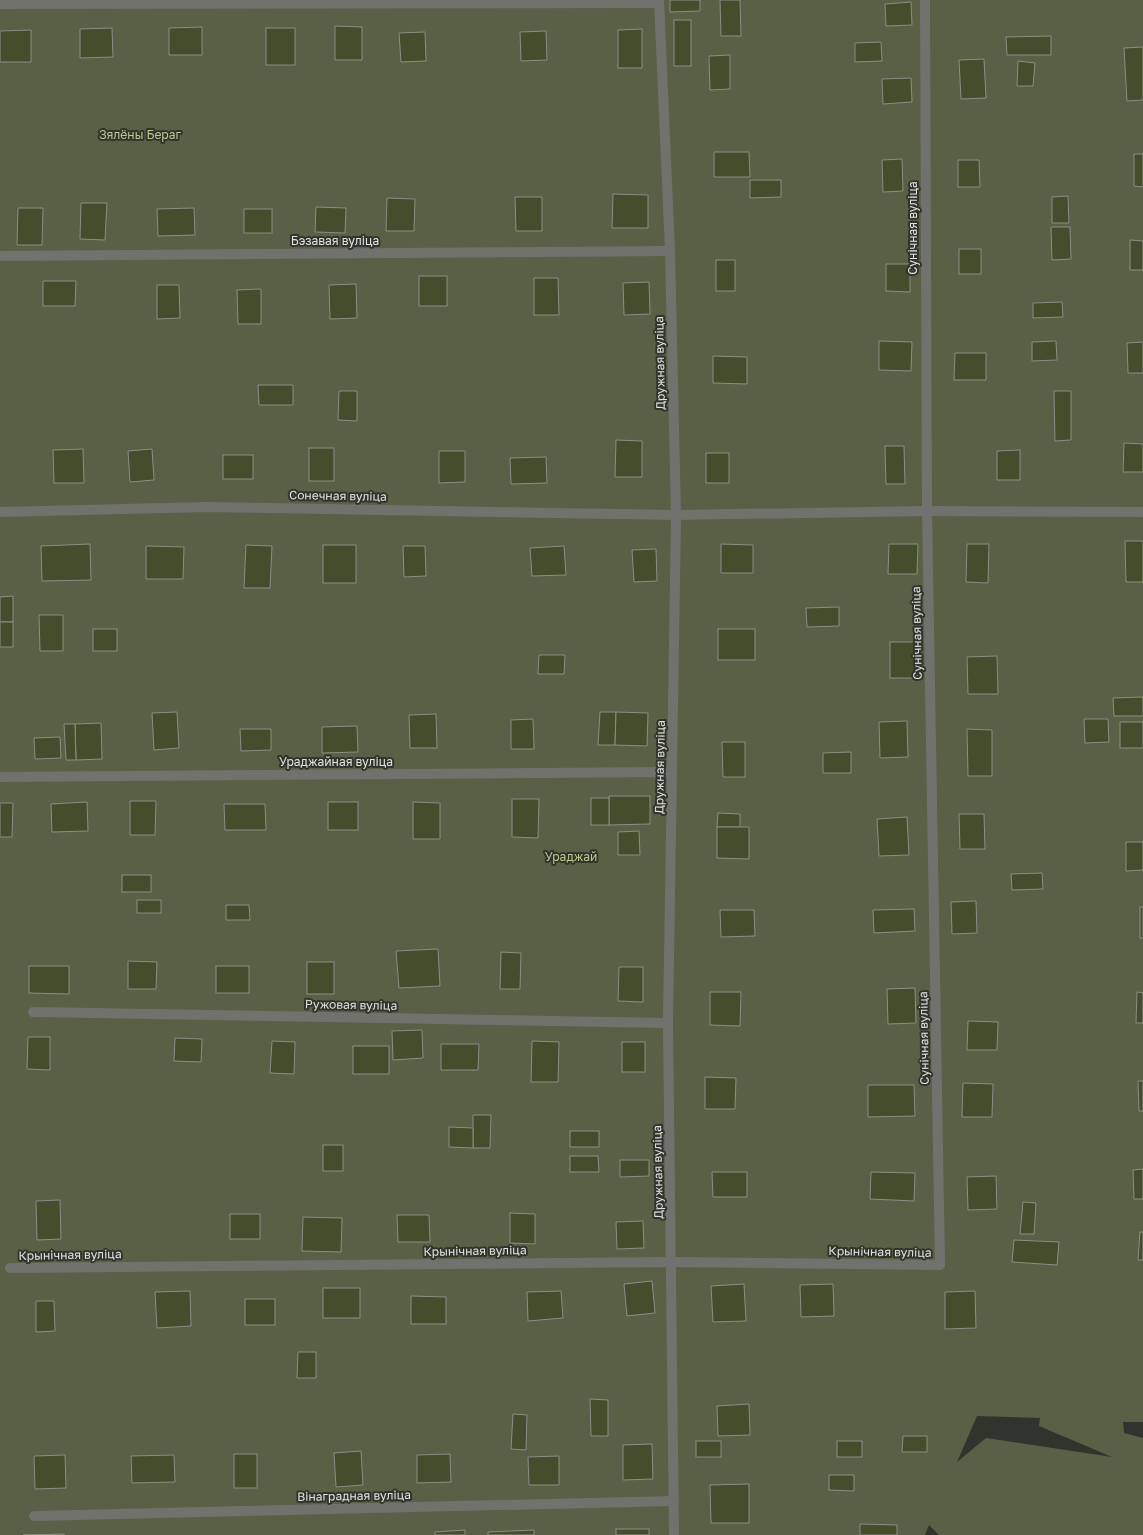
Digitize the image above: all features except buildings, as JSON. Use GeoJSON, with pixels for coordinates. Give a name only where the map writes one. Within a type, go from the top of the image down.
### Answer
{"type":"FeatureCollection","features":[{"type":"Feature","properties":{"kind":"street","name":"Сунічная вуліца"},"geometry":{"type":"LineString","coordinates":[[924,0],[927,511],[940,1265]]}},
{"type":"Feature","properties":{"kind":"street"},"geometry":{"type":"LineString","coordinates":[[0,4],[659,2]]}},
{"type":"Feature","properties":{"kind":"street","name":"Дружная вуліца"},"geometry":{"type":"LineString","coordinates":[[659,2],[670,251],[676,515],[668,1023],[674,1535]]}},
{"type":"Feature","properties":{"kind":"street","name":"Бэзавая вуліца"},"geometry":{"type":"LineString","coordinates":[[0,256],[670,251]]}},
{"type":"Feature","properties":{"kind":"street","name":"Сонечная вуліца"},"geometry":{"type":"LineString","coordinates":[[0,512],[206,507],[676,515],[927,511],[1143,512]]}},
{"type":"Feature","properties":{"kind":"street","name":"Ураджайная вуліца"},"geometry":{"type":"LineString","coordinates":[[0,777],[672,772]]}},
{"type":"Feature","properties":{"kind":"street","name":"Ружовая вуліца"},"geometry":{"type":"LineString","coordinates":[[33,1012],[668,1023]]}},
{"type":"Feature","properties":{"kind":"street","name":"Крынічная вуліца"},"geometry":{"type":"LineString","coordinates":[[10,1268],[672,1262],[940,1265]]}},
{"type":"Feature","properties":{"kind":"street","name":"Вінаградная вуліца"},"geometry":{"type":"LineString","coordinates":[[34,1516],[674,1501]]}},
{"type":"Feature","properties":{"kind":"green space","name":"Ураджай"},"geometry":{"type":"Polygon","coordinates":[[[0,0],[1143,0],[1143,1422],[1123,1422],[1124,1433],[1143,1438],[1143,1535],[939,1535],[929,1525],[925,1535],[0,1535],[0,0]],[[977,1416],[957,1462],[986,1438],[1112,1457],[1039,1426],[1040,1418],[977,1416]]]}},
{"type":"Feature","properties":{"kind":"park label","name":"Зялёны Бераг"},"geometry":{"type":"Point","coordinates":[140,135]}}]}
